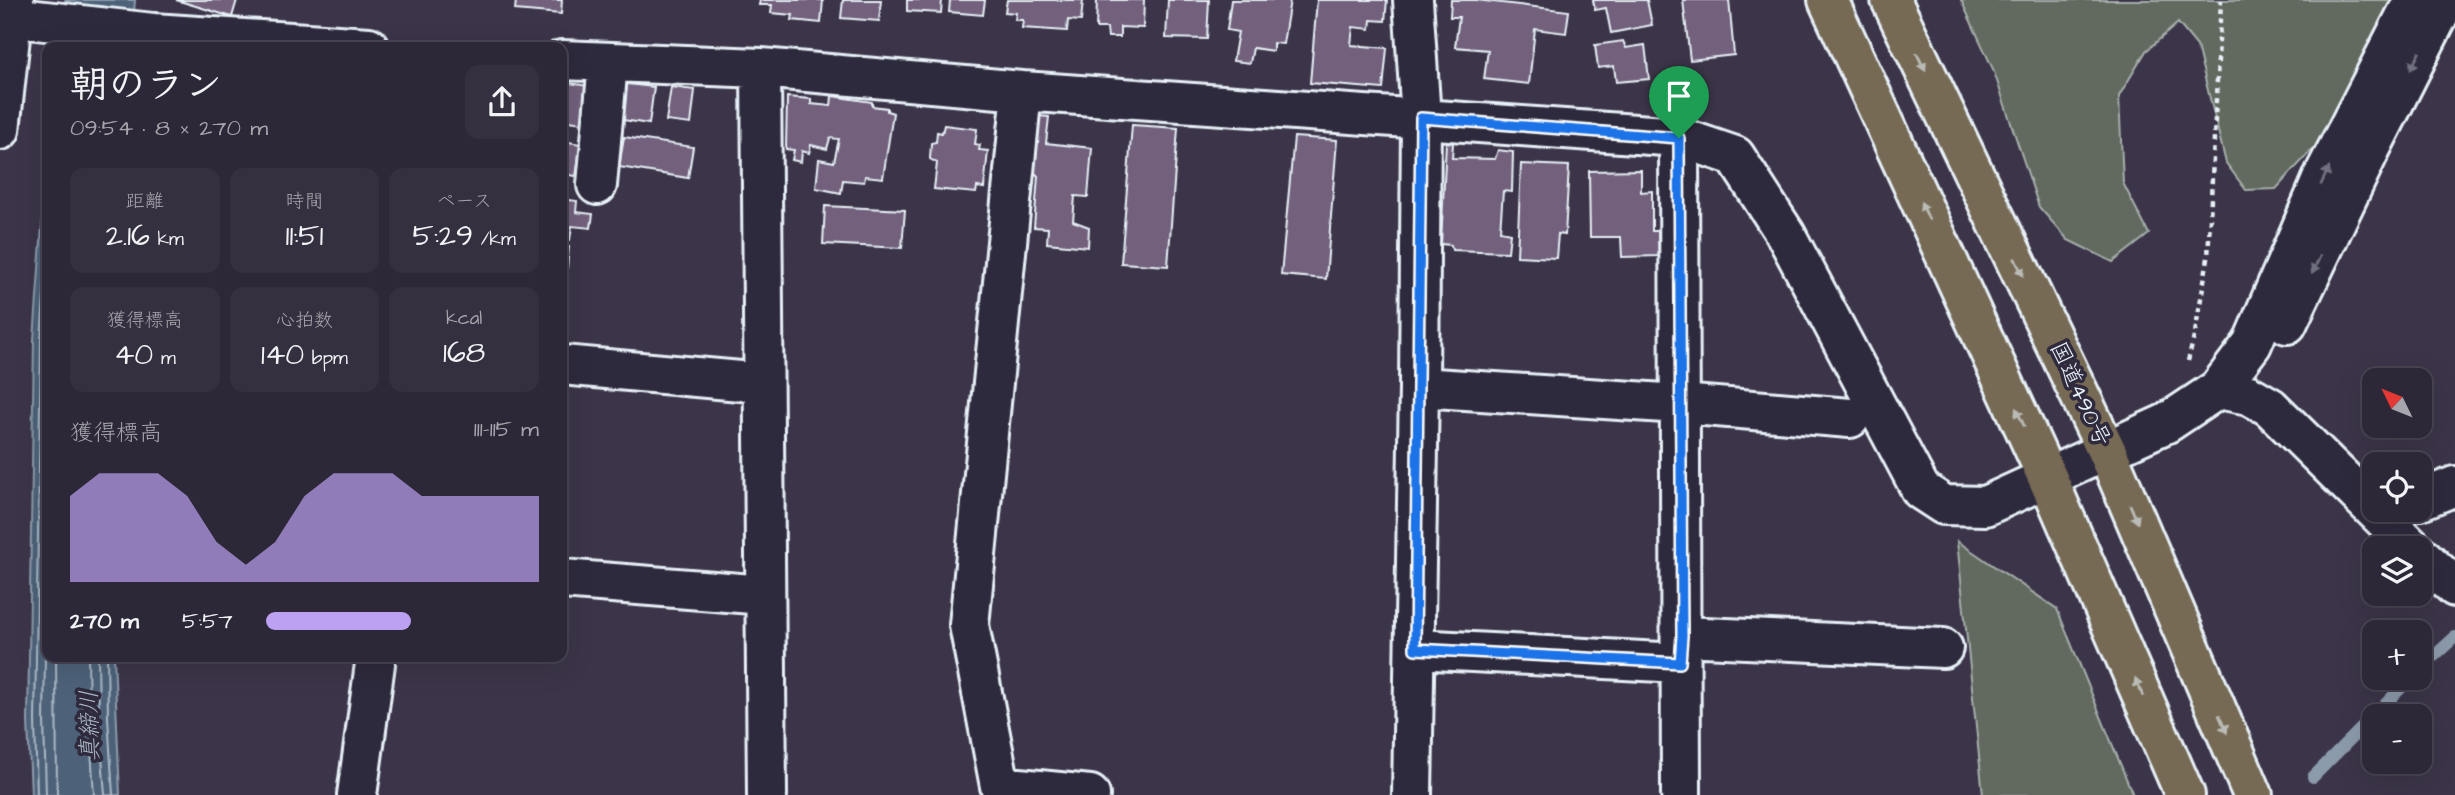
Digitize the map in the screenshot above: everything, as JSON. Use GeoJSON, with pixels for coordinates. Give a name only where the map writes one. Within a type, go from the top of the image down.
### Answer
{"type":"FeatureCollection","features":[{"type":"Feature","properties":{"kind":"highway"},"geometry":{"type":"LineString","coordinates":[[1828,0],[2048,479],[2185,795]]}},
{"type":"Feature","properties":{"kind":"highway","name":"国道490号"},"geometry":{"type":"LineString","coordinates":[[1891,0],[2107,452],[2253,795]]}},
{"type":"Feature","properties":{"kind":"street"},"geometry":{"type":"LineString","coordinates":[[1412,795],[1421,118],[1413,0]]}},
{"type":"Feature","properties":{"kind":"street"},"geometry":{"type":"LineString","coordinates":[[2218,389],[2252,344],[2324,175],[2414,0]]}},
{"type":"Feature","properties":{"kind":"street"},"geometry":{"type":"LineString","coordinates":[[567,60],[761,68],[1022,91],[1679,138],[1735,156],[1786,235],[1921,490],[1944,505],[1985,506],[2167,423],[2218,389],[2243,381],[2269,362],[2368,154],[2446,0]]}},
{"type":"Feature","properties":{"kind":"street"},"geometry":{"type":"LineString","coordinates":[[0,130],[15,13],[153,33],[292,42]]}},
{"type":"Feature","properties":{"kind":"street"},"geometry":{"type":"LineString","coordinates":[[597,185],[608,63]]}},
{"type":"Feature","properties":{"kind":"street"},"geometry":{"type":"LineString","coordinates":[[761,68],[767,795]]}},
{"type":"Feature","properties":{"kind":"street"},"geometry":{"type":"LineString","coordinates":[[1022,91],[969,625],[1000,786],[1090,795]]}},
{"type":"Feature","properties":{"kind":"street"},"geometry":{"type":"LineString","coordinates":[[1679,138],[1681,795]]}},
{"type":"Feature","properties":{"kind":"street"},"geometry":{"type":"LineString","coordinates":[[567,365],[763,383]]}},
{"type":"Feature","properties":{"kind":"street"},"geometry":{"type":"LineString","coordinates":[[1419,387],[1850,418]]}},
{"type":"Feature","properties":{"kind":"street"},"geometry":{"type":"LineString","coordinates":[[2218,389],[2249,395],[2270,407],[2362,489]]}},
{"type":"Feature","properties":{"kind":"street"},"geometry":{"type":"LineString","coordinates":[[2432,495],[2455,486]]}},
{"type":"Feature","properties":{"kind":"street"},"geometry":{"type":"LineString","coordinates":[[2432,566],[2455,587]]}},
{"type":"Feature","properties":{"kind":"street"},"geometry":{"type":"LineString","coordinates":[[567,579],[765,595]]}},
{"type":"Feature","properties":{"kind":"street"},"geometry":{"type":"LineString","coordinates":[[1415,649],[1943,648]]}},
{"type":"Feature","properties":{"kind":"street"},"geometry":{"type":"LineString","coordinates":[[357,795],[375,664]]}},
{"type":"Feature","properties":{"kind":"path"},"geometry":{"type":"LineString","coordinates":[[2187,364],[2208,258],[2221,0]]}},
{"type":"Feature","properties":{"kind":"green space"},"geometry":{"type":"Polygon","coordinates":[[[1961,0],[2395,0],[2373,35],[2333,127],[2276,189],[2246,190],[2226,163],[2197,46],[2178,23],[2146,51],[2119,96],[2123,183],[2149,234],[2113,262],[2068,240],[2039,207],[1993,69],[1961,0]]]}},
{"type":"Feature","properties":{"kind":"green space"},"geometry":{"type":"Polygon","coordinates":[[[1957,541],[2057,609],[2133,795],[1983,795],[1957,541]]]}},
{"type":"Feature","properties":{"kind":"water"},"geometry":{"type":"Polygon","coordinates":[[[65,0],[135,0],[131,42],[61,42],[65,0]]]}},
{"type":"Feature","properties":{"kind":"water","name":"真締川"},"geometry":{"type":"Polygon","coordinates":[[[42,226],[42,662],[114,662],[120,795],[31,795],[28,721],[34,340],[42,226]]]}},
{"type":"Feature","properties":{"kind":"building"},"geometry":{"type":"Polygon","coordinates":[[[176,0],[237,0],[232,17],[176,0]]]}},
{"type":"Feature","properties":{"kind":"building"},"geometry":{"type":"Polygon","coordinates":[[[516,0],[562,0],[561,14],[515,10],[516,0]]]}},
{"type":"Feature","properties":{"kind":"building"},"geometry":{"type":"Polygon","coordinates":[[[760,0],[823,0],[821,23],[792,20],[793,15],[771,13],[772,5],[759,5],[760,0]]]}},
{"type":"Feature","properties":{"kind":"building"},"geometry":{"type":"Polygon","coordinates":[[[843,0],[881,0],[879,21],[841,18],[843,0]]]}},
{"type":"Feature","properties":{"kind":"building"},"geometry":{"type":"Polygon","coordinates":[[[907,0],[942,0],[941,13],[907,11],[907,0]]]}},
{"type":"Feature","properties":{"kind":"building"},"geometry":{"type":"Polygon","coordinates":[[[950,0],[985,0],[983,15],[949,12],[950,0]]]}},
{"type":"Feature","properties":{"kind":"building"},"geometry":{"type":"Polygon","coordinates":[[[1007,0],[1083,0],[1081,21],[1068,20],[1067,31],[1022,28],[1023,20],[1015,20],[1016,13],[1005,12],[1007,0]]]}},
{"type":"Feature","properties":{"kind":"building"},"geometry":{"type":"Polygon","coordinates":[[[1097,0],[1144,0],[1143,28],[1120,27],[1120,37],[1108,37],[1107,28],[1096,28],[1097,0]]]}},
{"type":"Feature","properties":{"kind":"building"},"geometry":{"type":"Polygon","coordinates":[[[1168,0],[1209,0],[1207,39],[1166,38],[1168,0]]]}},
{"type":"Feature","properties":{"kind":"building"},"geometry":{"type":"Polygon","coordinates":[[[1231,0],[1290,0],[1283,44],[1273,43],[1273,51],[1253,48],[1250,63],[1233,61],[1238,32],[1227,30],[1231,0]]]}},
{"type":"Feature","properties":{"kind":"building"},"geometry":{"type":"Polygon","coordinates":[[[1317,0],[1387,0],[1385,21],[1371,20],[1370,29],[1353,27],[1351,45],[1387,48],[1383,89],[1310,83],[1317,0]]]}},
{"type":"Feature","properties":{"kind":"building"},"geometry":{"type":"Polygon","coordinates":[[[1451,0],[1476,0],[1569,11],[1566,33],[1535,29],[1529,84],[1484,79],[1488,50],[1455,47],[1459,17],[1450,17],[1451,0]]]}},
{"type":"Feature","properties":{"kind":"building"},"geometry":{"type":"Polygon","coordinates":[[[1593,0],[1647,0],[1652,25],[1611,33],[1606,8],[1595,10],[1593,0]]]}},
{"type":"Feature","properties":{"kind":"building"},"geometry":{"type":"Polygon","coordinates":[[[1683,0],[1729,0],[1734,55],[1690,60],[1683,0]]]}},
{"type":"Feature","properties":{"kind":"building"},"geometry":{"type":"Polygon","coordinates":[[[1623,41],[1626,48],[1645,45],[1649,79],[1616,82],[1614,66],[1598,68],[1595,45],[1623,41]]]}},
{"type":"Feature","properties":{"kind":"building"},"geometry":{"type":"Polygon","coordinates":[[[567,83],[589,86],[583,123],[567,121],[567,83]]]}},
{"type":"Feature","properties":{"kind":"building"},"geometry":{"type":"Polygon","coordinates":[[[627,84],[654,87],[649,124],[623,120],[627,84]]]}},
{"type":"Feature","properties":{"kind":"building"},"geometry":{"type":"Polygon","coordinates":[[[671,87],[695,90],[691,124],[666,121],[671,87]]]}},
{"type":"Feature","properties":{"kind":"building"},"geometry":{"type":"Polygon","coordinates":[[[832,96],[872,102],[872,106],[887,108],[887,111],[893,113],[883,178],[865,176],[864,182],[843,180],[841,193],[816,188],[819,159],[834,162],[839,139],[830,138],[827,149],[811,145],[809,153],[802,151],[801,162],[792,160],[794,150],[786,149],[787,97],[811,99],[811,104],[831,106],[832,96]]]}},
{"type":"Feature","properties":{"kind":"building"},"geometry":{"type":"Polygon","coordinates":[[[1038,116],[1049,117],[1046,143],[1092,148],[1088,197],[1075,196],[1073,221],[1089,227],[1088,247],[1047,243],[1048,228],[1034,227],[1038,176],[1032,170],[1038,116]]]}},
{"type":"Feature","properties":{"kind":"building"},"geometry":{"type":"Polygon","coordinates":[[[944,125],[977,129],[975,144],[980,145],[979,150],[988,151],[984,188],[977,187],[976,193],[934,189],[937,163],[930,159],[931,143],[936,142],[937,132],[942,133],[944,125]]]}},
{"type":"Feature","properties":{"kind":"building"},"geometry":{"type":"Polygon","coordinates":[[[1132,125],[1178,128],[1168,266],[1121,263],[1132,125]]]}},
{"type":"Feature","properties":{"kind":"building"},"geometry":{"type":"Polygon","coordinates":[[[624,137],[693,147],[688,178],[619,167],[624,137]]]}},
{"type":"Feature","properties":{"kind":"building"},"geometry":{"type":"Polygon","coordinates":[[[1294,137],[1337,140],[1326,279],[1281,275],[1294,137]]]}},
{"type":"Feature","properties":{"kind":"building"},"geometry":{"type":"Polygon","coordinates":[[[567,142],[581,144],[576,176],[567,175],[567,142]]]}},
{"type":"Feature","properties":{"kind":"building"},"geometry":{"type":"Polygon","coordinates":[[[1446,142],[1453,143],[1452,158],[1495,159],[1498,150],[1513,152],[1512,192],[1503,191],[1500,231],[1510,233],[1508,252],[1452,250],[1451,245],[1441,244],[1446,142]]]}},
{"type":"Feature","properties":{"kind":"building"},"geometry":{"type":"Polygon","coordinates":[[[1521,164],[1569,166],[1565,235],[1558,234],[1556,258],[1517,256],[1521,164]]]}},
{"type":"Feature","properties":{"kind":"building"},"geometry":{"type":"Polygon","coordinates":[[[1641,170],[1641,192],[1652,191],[1652,231],[1658,231],[1659,256],[1622,257],[1621,237],[1590,237],[1589,171],[1641,170]]]}},
{"type":"Feature","properties":{"kind":"building"},"geometry":{"type":"Polygon","coordinates":[[[567,200],[577,201],[576,212],[593,214],[591,228],[572,226],[570,240],[567,240],[567,200]]]}},
{"type":"Feature","properties":{"kind":"building"},"geometry":{"type":"Polygon","coordinates":[[[825,206],[905,210],[902,248],[823,244],[825,206]]]}},
{"type":"Feature","properties":{"kind":"waterway"},"geometry":{"type":"LineString","coordinates":[[2432,658],[2455,637]]}},
{"type":"Feature","properties":{"kind":"waterway"},"geometry":{"type":"LineString","coordinates":[[2313,777],[2399,690]]}},
{"type":"Feature","properties":{"kind":"route"},"geometry":{"type":"LineString","coordinates":[[1421,118],[1679,138],[1680,663],[1415,649],[1421,118]]}}]}
